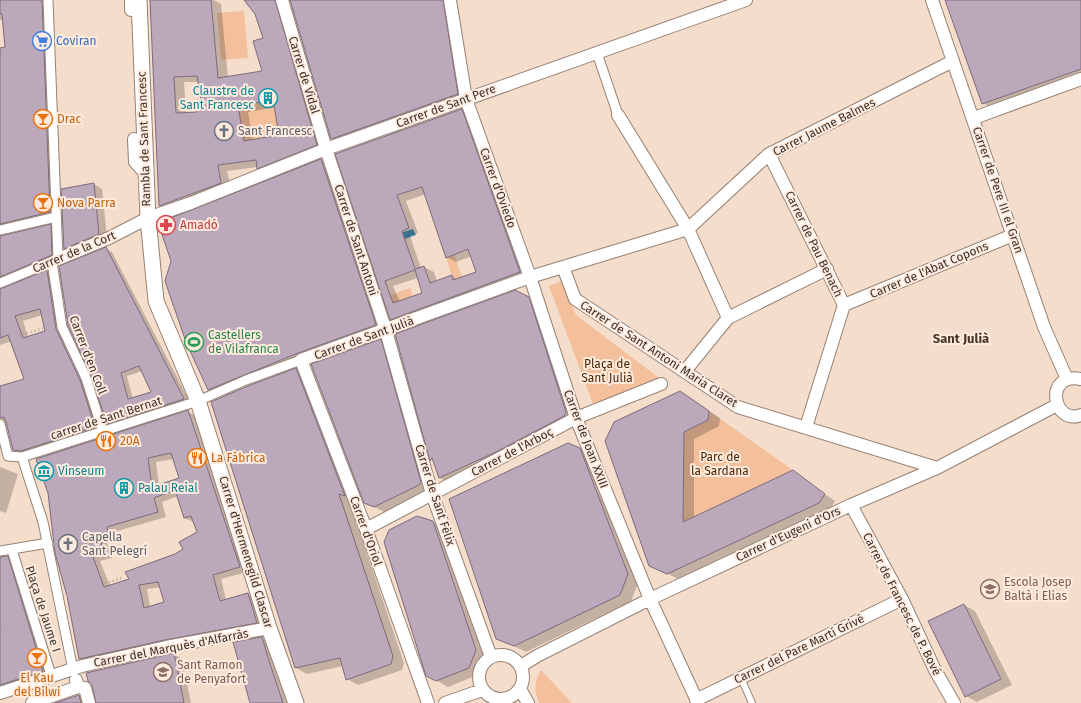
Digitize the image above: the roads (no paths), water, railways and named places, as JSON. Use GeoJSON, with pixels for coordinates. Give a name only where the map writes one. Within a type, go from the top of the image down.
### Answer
{"type":"FeatureCollection","features":[{"type":"Feature","properties":{"kind":"street"},"geometry":{"type":"LineString","coordinates":[[48,0],[56,217],[55,261]]}},
{"type":"Feature","properties":{"kind":"street","name":"Carrer de Vidal"},"geometry":{"type":"LineString","coordinates":[[282,0],[326,149]]}},
{"type":"Feature","properties":{"kind":"street","name":"Carrer d'Oviedo"},"geometry":{"type":"LineString","coordinates":[[450,0],[466,99],[530,277]]}},
{"type":"Feature","properties":{"kind":"street","name":"Carrer de Pere III el Gran"},"geometry":{"type":"LineString","coordinates":[[932,0],[974,118],[1044,327],[1067,379]]}},
{"type":"Feature","properties":{"kind":"street","name":"Carrer de Sant Pere"},"geometry":{"type":"LineString","coordinates":[[148,218],[191,203],[326,149],[742,1]]}},
{"type":"Feature","properties":{"kind":"street","name":"Rambla de Sant Francesc"},"geometry":{"type":"LineString","coordinates":[[134,3],[148,218],[156,302],[198,401]]}},
{"type":"Feature","properties":{"kind":"street"},"geometry":{"type":"LineString","coordinates":[[597,53],[618,115],[688,229],[728,318]]}},
{"type":"Feature","properties":{"kind":"street","name":"Carrer Jaume Balmes"},"geometry":{"type":"LineString","coordinates":[[530,277],[688,229],[770,154],[953,61]]}},
{"type":"Feature","properties":{"kind":"street"},"geometry":{"type":"LineString","coordinates":[[974,118],[1081,79]]}},
{"type":"Feature","properties":{"kind":"street"},"geometry":{"type":"LineString","coordinates":[[134,139],[135,162],[146,174]]}},
{"type":"Feature","properties":{"kind":"street","name":"Carrer de Sant Antoni"},"geometry":{"type":"LineString","coordinates":[[326,149],[386,331]]}},
{"type":"Feature","properties":{"kind":"street","name":"Carrer de Pau Benach"},"geometry":{"type":"LineString","coordinates":[[770,154],[844,305],[806,427]]}},
{"type":"Feature","properties":{"kind":"street"},"geometry":{"type":"LineString","coordinates":[[0,230],[56,217]]}},
{"type":"Feature","properties":{"kind":"street","name":"Carrer de la Cort"},"geometry":{"type":"LineString","coordinates":[[0,283],[109,238],[148,218]]}},
{"type":"Feature","properties":{"kind":"street","name":"Carrer de l'Abat Copons"},"geometry":{"type":"LineString","coordinates":[[844,305],[1013,235]]}},
{"type":"Feature","properties":{"kind":"street","name":"Carrer d'en Coll"},"geometry":{"type":"LineString","coordinates":[[55,261],[62,327],[86,378],[103,432]]}},
{"type":"Feature","properties":{"kind":"street","name":"Carrer de Sant Antoni Maria Claret"},"geometry":{"type":"LineString","coordinates":[[563,267],[575,299],[738,407],[937,468]]}},
{"type":"Feature","properties":{"kind":"street"},"geometry":{"type":"LineString","coordinates":[[685,371],[728,318],[827,269]]}},
{"type":"Feature","properties":{"kind":"street","name":"Carrer de Sant Julià"},"geometry":{"type":"LineString","coordinates":[[198,401],[246,380],[386,331],[530,277]]}},
{"type":"Feature","properties":{"kind":"street","name":"Carrer de Joan XXIII"},"geometry":{"type":"LineString","coordinates":[[530,277],[576,418],[650,599],[697,701]]}},
{"type":"Feature","properties":{"kind":"street","name":"Carrer de Sant Fèlix"},"geometry":{"type":"LineString","coordinates":[[386,331],[432,494],[491,657]]}},
{"type":"Feature","properties":{"kind":"street","name":"Carrer d'Oriol"},"geometry":{"type":"LineString","coordinates":[[301,360],[366,529],[428,703]]}},
{"type":"Feature","properties":{"kind":"street"},"geometry":{"type":"LineString","coordinates":[[1080,418],[1070,416],[1061,410],[1057,406],[1055,396],[1057,389],[1067,379],[1081,379]]}},
{"type":"Feature","properties":{"kind":"street","name":"Carrer de l'Arboç"},"geometry":{"type":"LineString","coordinates":[[366,529],[576,418],[661,384]]}},
{"type":"Feature","properties":{"kind":"street","name":"carrer de Sant Bernat"},"geometry":{"type":"LineString","coordinates":[[22,457],[198,401]]}},
{"type":"Feature","properties":{"kind":"street","name":"Carrer d'Hermenegild Clascar"},"geometry":{"type":"LineString","coordinates":[[198,401],[269,628],[296,703]]}},
{"type":"Feature","properties":{"kind":"street","name":"Carrer d'Eugeni d'Ors"},"geometry":{"type":"LineString","coordinates":[[521,666],[537,656],[650,599],[851,505],[937,468],[1057,406]]}},
{"type":"Feature","properties":{"kind":"street"},"geometry":{"type":"LineString","coordinates":[[0,424],[8,456],[22,457]]}},
{"type":"Feature","properties":{"kind":"street","name":"Plaça de Jaume I"},"geometry":{"type":"LineString","coordinates":[[22,457],[43,522],[73,670]]}},
{"type":"Feature","properties":{"kind":"street","name":"Carrer de Francesc de P. Bové"},"geometry":{"type":"LineString","coordinates":[[851,505],[902,599],[935,670],[954,703]]}},
{"type":"Feature","properties":{"kind":"street"},"geometry":{"type":"LineString","coordinates":[[0,551],[48,543]]}},
{"type":"Feature","properties":{"kind":"street","name":"Plaça de Jaume I"},"geometry":{"type":"LineString","coordinates":[[12,550],[52,675]]}},
{"type":"Feature","properties":{"kind":"street","name":"Carrer del Pare Martí Grivé"},"geometry":{"type":"LineString","coordinates":[[697,701],[902,599]]}},
{"type":"Feature","properties":{"kind":"street","name":"Carrer del Marquès d'Alfarràs"},"geometry":{"type":"LineString","coordinates":[[0,693],[52,675],[166,647],[269,628]]}},
{"type":"Feature","properties":{"kind":"street"},"geometry":{"type":"LineString","coordinates":[[505,655],[517,661],[521,666],[523,678],[520,689],[513,697],[503,700],[493,698],[482,690],[478,675],[480,668],[491,657],[505,655]]}},
{"type":"Feature","properties":{"kind":"street"},"geometry":{"type":"LineString","coordinates":[[73,670],[78,687]]}},
{"type":"Feature","properties":{"kind":"street"},"geometry":{"type":"LineString","coordinates":[[32,703],[78,687],[84,688],[89,703]]}},
{"type":"Feature","properties":{"kind":"street"},"geometry":{"type":"LineString","coordinates":[[520,689],[528,703]]}},
{"type":"Feature","properties":{"kind":"street"},"geometry":{"type":"LineString","coordinates":[[445,703],[482,690]]}},
{"type":"Feature","properties":{"kind":"lane"},"geometry":{"type":"LineString","coordinates":[[741,678],[752,703]]}},
{"type":"Feature","properties":{"kind":"water"},"geometry":{"type":"Polygon","coordinates":[[[413,229],[416,235],[402,240],[400,233],[413,229]]]}},
{"type":"Feature","properties":{"kind":"place","name":"Coviran"},"geometry":{"type":"Point","coordinates":[42,41]}},
{"type":"Feature","properties":{"kind":"place","name":"Claustre de Sant Francesc"},"geometry":{"type":"Point","coordinates":[268,98]}},
{"type":"Feature","properties":{"kind":"place","name":"Drac"},"geometry":{"type":"Point","coordinates":[43,119]}},
{"type":"Feature","properties":{"kind":"place","name":"Sant Francesc"},"geometry":{"type":"Point","coordinates":[224,131]}},
{"type":"Feature","properties":{"kind":"place","name":"Nova Parra"},"geometry":{"type":"Point","coordinates":[43,203]}},
{"type":"Feature","properties":{"kind":"place","name":"Amadó"},"geometry":{"type":"Point","coordinates":[166,225]}},
{"type":"Feature","properties":{"kind":"place","name":"Castellers de Vilafranca"},"geometry":{"type":"Point","coordinates":[194,342]}},
{"type":"Feature","properties":{"kind":"place","name":"20A"},"geometry":{"type":"Point","coordinates":[106,441]}},
{"type":"Feature","properties":{"kind":"place","name":"La Fàbrica"},"geometry":{"type":"Point","coordinates":[197,458]}},
{"type":"Feature","properties":{"kind":"place","name":"Vinseum"},"geometry":{"type":"Point","coordinates":[44,471]}},
{"type":"Feature","properties":{"kind":"place","name":"Palau Reial"},"geometry":{"type":"Point","coordinates":[124,488]}},
{"type":"Feature","properties":{"kind":"place","name":"Capella Sant Pelegrí"},"geometry":{"type":"Point","coordinates":[68,544]}},
{"type":"Feature","properties":{"kind":"place","name":"Escola Josep Baltà i Elias"},"geometry":{"type":"Point","coordinates":[990,589]}},
{"type":"Feature","properties":{"kind":"place","name":"El Kau del Bilwi"},"geometry":{"type":"Point","coordinates":[37,658]}},
{"type":"Feature","properties":{"kind":"place","name":"Sant Ramon de Penyafort"},"geometry":{"type":"Point","coordinates":[163,672]}},
{"type":"Feature","properties":{"kind":"district","name":"Sant Julià"},"geometry":{"type":"Point","coordinates":[961,338]}},
{"type":"Feature","properties":{"kind":"park label","name":"Plaça de Sant Julià"},"geometry":{"type":"Point","coordinates":[607,371]}},
{"type":"Feature","properties":{"kind":"park label","name":"Parc de la Sardana"},"geometry":{"type":"Point","coordinates":[720,464]}}]}
